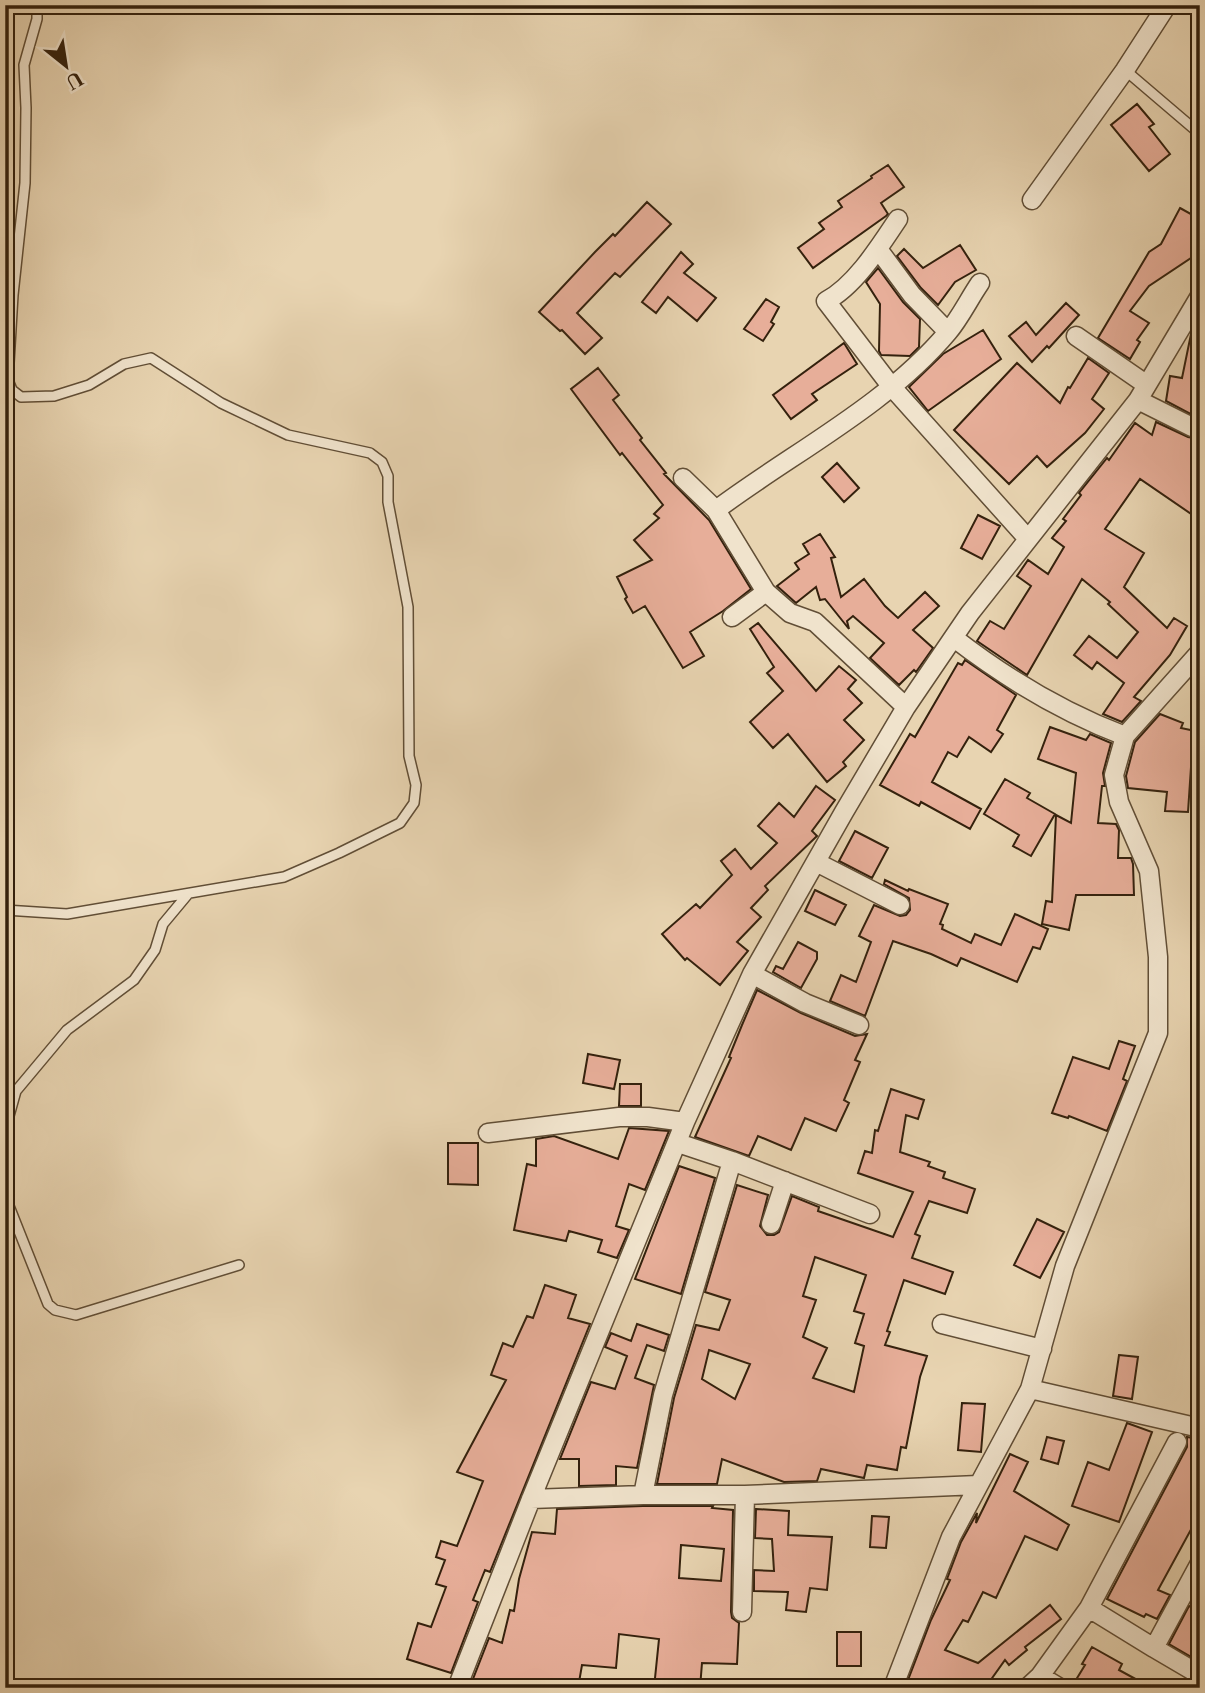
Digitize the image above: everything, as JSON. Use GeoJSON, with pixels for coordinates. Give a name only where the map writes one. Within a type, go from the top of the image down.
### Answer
{"type":"FeatureCollection","features":[{"type":"Feature","properties":{"kind":"street"},"geometry":{"type":"LineString","coordinates":[[1032,200],[1125,70],[1167,5]]}},
{"type":"Feature","properties":{"kind":"street"},"geometry":{"type":"LineString","coordinates":[[898,219],[878,248],[837,295],[826,301],[891,386],[1028,539]]}},
{"type":"Feature","properties":{"kind":"street"},"geometry":{"type":"LineString","coordinates":[[878,248],[912,295],[948,332]]}},
{"type":"Feature","properties":{"kind":"street"},"geometry":{"type":"LineString","coordinates":[[716,510],[758,479],[826,436],[891,386],[948,332],[980,283]]}},
{"type":"Feature","properties":{"kind":"street"},"geometry":{"type":"LineString","coordinates":[[457,1688],[685,1122],[752,974],[906,707],[1028,539],[1142,393],[1194,316],[1200,296]]}},
{"type":"Feature","properties":{"kind":"street"},"geometry":{"type":"LineString","coordinates":[[1076,336],[1142,393],[1192,426]]}},
{"type":"Feature","properties":{"kind":"street"},"geometry":{"type":"LineString","coordinates":[[683,478],[716,510],[766,592],[790,613],[815,622],[906,707]]}},
{"type":"Feature","properties":{"kind":"street"},"geometry":{"type":"LineString","coordinates":[[732,617],[766,592]]}},
{"type":"Feature","properties":{"kind":"street"},"geometry":{"type":"LineString","coordinates":[[954,638],[1016,682],[1080,719],[1125,736]]}},
{"type":"Feature","properties":{"kind":"street"},"geometry":{"type":"LineString","coordinates":[[894,1687],[951,1537],[1030,1389],[1065,1266],[1158,1033],[1157,957],[1149,871],[1119,802],[1114,775],[1125,736],[1200,652]]}},
{"type":"Feature","properties":{"kind":"street"},"geometry":{"type":"LineString","coordinates":[[816,862],[900,905]]}},
{"type":"Feature","properties":{"kind":"street"},"geometry":{"type":"LineString","coordinates":[[752,974],[805,1003],[859,1025]]}},
{"type":"Feature","properties":{"kind":"street"},"geometry":{"type":"LineString","coordinates":[[488,1133],[619,1117],[648,1116],[685,1122]]}},
{"type":"Feature","properties":{"kind":"street"},"geometry":{"type":"LineString","coordinates":[[678,1143],[870,1214]]}},
{"type":"Feature","properties":{"kind":"street"},"geometry":{"type":"LineString","coordinates":[[643,1494],[663,1395],[732,1161]]}},
{"type":"Feature","properties":{"kind":"street"},"geometry":{"type":"LineString","coordinates":[[771,1224],[785,1181]]}},
{"type":"Feature","properties":{"kind":"street"},"geometry":{"type":"LineString","coordinates":[[942,1324],[1042,1349]]}},
{"type":"Feature","properties":{"kind":"street"},"geometry":{"type":"LineString","coordinates":[[1030,1389],[1200,1428]]}},
{"type":"Feature","properties":{"kind":"street"},"geometry":{"type":"LineString","coordinates":[[1059,1688],[1034,1682],[1089,1608],[1177,1442]]}},
{"type":"Feature","properties":{"kind":"street"},"geometry":{"type":"LineString","coordinates":[[531,1499],[643,1494],[745,1495],[978,1485]]}},
{"type":"Feature","properties":{"kind":"street"},"geometry":{"type":"LineString","coordinates":[[742,1612],[745,1495]]}},
{"type":"Feature","properties":{"kind":"street"},"geometry":{"type":"LineString","coordinates":[[1154,1648],[1194,1587],[1200,1563]]}},
{"type":"Feature","properties":{"kind":"street"},"geometry":{"type":"LineString","coordinates":[[1089,1608],[1200,1675]]}},
{"type":"Feature","properties":{"kind":"lane"},"geometry":{"type":"LineString","coordinates":[[5,910],[67,914],[284,877],[400,823],[414,803],[415,785],[409,756],[408,607],[388,502],[388,476],[382,462],[370,453],[288,435],[221,403],[151,358],[124,364],[89,385],[54,396],[21,397],[12,390],[8,380],[13,295],[25,183],[24,65],[37,19],[37,5]]}},
{"type":"Feature","properties":{"kind":"lane"},"geometry":{"type":"LineString","coordinates":[[1125,70],[1200,134]]}},
{"type":"Feature","properties":{"kind":"lane"},"geometry":{"type":"LineString","coordinates":[[5,1122],[16,1091],[67,1030],[134,980],[155,950],[163,924],[188,894]]}},
{"type":"Feature","properties":{"kind":"lane"},"geometry":{"type":"LineString","coordinates":[[5,1206],[9,1206],[19,1228],[48,1304],[55,1310],[76,1315],[239,1265]]}},
{"type":"Feature","properties":{"kind":"building"},"geometry":{"type":"Polygon","coordinates":[[[1137,104],[1154,124],[1149,127],[1170,154],[1149,171],[1111,125],[1137,104]]]}},
{"type":"Feature","properties":{"kind":"building"},"geometry":{"type":"Polygon","coordinates":[[[888,165],[904,187],[881,203],[888,214],[813,268],[798,248],[824,229],[819,223],[842,207],[838,201],[888,165]]]}},
{"type":"Feature","properties":{"kind":"building"},"geometry":{"type":"Polygon","coordinates":[[[647,202],[671,224],[620,277],[615,273],[577,313],[602,338],[585,354],[562,330],[539,312],[647,202]]]}},
{"type":"Feature","properties":{"kind":"building"},"geometry":{"type":"Polygon","coordinates":[[[1180,208],[1200,219],[1200,252],[1149,286],[1130,311],[1149,323],[1137,340],[1140,342],[1130,359],[1098,338],[1149,252],[1161,244],[1180,208]]]}},
{"type":"Feature","properties":{"kind":"building"},"geometry":{"type":"Polygon","coordinates":[[[960,245],[976,270],[955,282],[938,305],[921,288],[897,256],[904,249],[923,268],[960,245]]]}},
{"type":"Feature","properties":{"kind":"building"},"geometry":{"type":"Polygon","coordinates":[[[681,252],[693,264],[684,273],[716,298],[697,321],[668,297],[656,313],[642,302],[681,252]]]}},
{"type":"Feature","properties":{"kind":"building"},"geometry":{"type":"Polygon","coordinates":[[[878,268],[903,302],[920,319],[919,347],[910,356],[881,355],[879,351],[880,304],[866,282],[878,268]]]}},
{"type":"Feature","properties":{"kind":"building"},"geometry":{"type":"Polygon","coordinates":[[[766,299],[779,307],[771,322],[774,324],[763,341],[744,329],[766,299]]]}},
{"type":"Feature","properties":{"kind":"building"},"geometry":{"type":"Polygon","coordinates":[[[1066,303],[1079,315],[1049,348],[1047,346],[1032,362],[1009,336],[1026,322],[1036,335],[1066,303]]]}},
{"type":"Feature","properties":{"kind":"building"},"geometry":{"type":"Polygon","coordinates":[[[1194,329],[1200,329],[1200,419],[1166,401],[1170,376],[1182,378],[1194,329]]]}},
{"type":"Feature","properties":{"kind":"building"},"geometry":{"type":"Polygon","coordinates":[[[983,330],[1001,359],[928,411],[909,387],[943,354],[983,330]]]}},
{"type":"Feature","properties":{"kind":"building"},"geometry":{"type":"Polygon","coordinates":[[[844,343],[857,364],[812,394],[817,400],[791,419],[773,395],[844,343]]]}},
{"type":"Feature","properties":{"kind":"building"},"geometry":{"type":"Polygon","coordinates":[[[1088,358],[1109,373],[1092,399],[1104,409],[1085,433],[1047,467],[1037,456],[1009,484],[954,430],[1017,363],[1060,403],[1088,358]]]}},
{"type":"Feature","properties":{"kind":"building"},"geometry":{"type":"Polygon","coordinates":[[[598,368],[619,395],[613,400],[642,438],[640,440],[666,473],[664,474],[709,520],[751,589],[690,632],[704,656],[683,668],[645,606],[633,613],[617,577],[652,560],[634,540],[659,518],[654,514],[663,505],[622,453],[620,455],[571,389],[598,368]]]}},
{"type":"Feature","properties":{"kind":"building"},"geometry":{"type":"Polygon","coordinates":[[[1156,422],[1188,437],[1200,435],[1200,520],[1140,479],[1105,529],[1144,553],[1124,587],[1167,628],[1174,618],[1187,626],[1170,655],[1134,697],[1141,701],[1122,722],[1103,714],[1124,683],[1097,662],[1092,669],[1074,655],[1089,636],[1117,658],[1138,632],[1108,604],[1110,602],[1082,579],[1027,675],[977,641],[990,621],[1004,629],[1031,586],[1017,576],[1028,560],[1048,574],[1064,547],[1052,538],[1066,521],[1063,519],[1081,495],[1079,493],[1107,458],[1109,460],[1135,423],[1152,435],[1156,422]]]}},
{"type":"Feature","properties":{"kind":"building"},"geometry":{"type":"Polygon","coordinates":[[[837,463],[859,488],[844,502],[822,477],[837,463]]]}},
{"type":"Feature","properties":{"kind":"building"},"geometry":{"type":"Polygon","coordinates":[[[978,515],[1000,526],[982,559],[961,548],[978,515]]]}},
{"type":"Feature","properties":{"kind":"building"},"geometry":{"type":"Polygon","coordinates":[[[820,534],[835,557],[831,558],[841,597],[864,579],[898,618],[925,592],[939,606],[913,630],[933,648],[916,672],[914,670],[899,685],[870,658],[884,643],[853,616],[847,621],[849,629],[825,599],[820,600],[816,587],[796,603],[777,586],[799,569],[795,563],[809,554],[803,544],[820,534]]]}},
{"type":"Feature","properties":{"kind":"building"},"geometry":{"type":"Polygon","coordinates":[[[758,623],[816,691],[839,666],[856,680],[848,689],[862,703],[844,720],[864,740],[843,762],[846,766],[827,782],[788,734],[773,748],[750,722],[783,691],[767,673],[774,667],[750,629],[758,623]]]}},
{"type":"Feature","properties":{"kind":"building"},"geometry":{"type":"Polygon","coordinates":[[[965,660],[1016,695],[997,730],[1003,734],[991,752],[969,737],[957,757],[948,752],[932,782],[981,809],[970,829],[921,802],[919,806],[880,785],[910,734],[915,737],[958,663],[962,665],[965,660]]]}},
{"type":"Feature","properties":{"kind":"building"},"geometry":{"type":"Polygon","coordinates":[[[1160,714],[1183,723],[1181,728],[1200,732],[1196,753],[1192,752],[1188,812],[1165,811],[1167,792],[1128,788],[1126,776],[1135,742],[1160,714]]]}},
{"type":"Feature","properties":{"kind":"building"},"geometry":{"type":"Polygon","coordinates":[[[1050,727],[1086,740],[1090,734],[1111,743],[1103,773],[1105,786],[1102,786],[1098,823],[1116,824],[1119,830],[1118,858],[1131,858],[1133,864],[1134,895],[1076,895],[1069,930],[1042,924],[1046,901],[1052,902],[1056,815],[1071,823],[1076,773],[1038,759],[1050,727]]]}},
{"type":"Feature","properties":{"kind":"building"},"geometry":{"type":"Polygon","coordinates":[[[1005,779],[1030,793],[1027,798],[1055,814],[1031,856],[1013,846],[1019,835],[984,814],[1005,779]]]}},
{"type":"Feature","properties":{"kind":"building"},"geometry":{"type":"Polygon","coordinates":[[[816,786],[835,800],[812,831],[817,836],[765,886],[768,890],[751,908],[761,917],[737,942],[748,951],[720,985],[687,958],[685,960],[662,934],[696,904],[700,908],[732,875],[721,861],[735,849],[751,869],[777,843],[758,826],[779,803],[794,817],[816,786]]]}},
{"type":"Feature","properties":{"kind":"building"},"geometry":{"type":"Polygon","coordinates":[[[855,831],[888,848],[872,878],[839,861],[855,831]]]}},
{"type":"Feature","properties":{"kind":"building"},"geometry":{"type":"Polygon","coordinates":[[[885,880],[948,904],[940,924],[943,925],[942,929],[971,943],[975,934],[1001,945],[1015,914],[1048,929],[1040,949],[1033,947],[1017,982],[961,958],[957,966],[893,941],[865,1016],[830,1001],[841,975],[856,982],[871,942],[859,936],[874,905],[900,916],[906,915],[910,910],[909,898],[884,884],[885,880]]]}},
{"type":"Feature","properties":{"kind":"building"},"geometry":{"type":"Polygon","coordinates":[[[815,890],[846,905],[835,925],[805,911],[815,890]]]}},
{"type":"Feature","properties":{"kind":"building"},"geometry":{"type":"Polygon","coordinates":[[[798,942],[817,952],[817,959],[801,988],[773,972],[776,966],[783,969],[798,942]]]}},
{"type":"Feature","properties":{"kind":"building"},"geometry":{"type":"Polygon","coordinates":[[[757,990],[801,1013],[855,1036],[867,1034],[855,1060],[860,1062],[844,1100],[849,1103],[836,1131],[805,1118],[791,1150],[758,1136],[749,1156],[695,1137],[731,1058],[729,1057],[757,990]]]}},
{"type":"Feature","properties":{"kind":"building"},"geometry":{"type":"Polygon","coordinates":[[[1119,1041],[1135,1046],[1123,1079],[1127,1081],[1107,1131],[1069,1116],[1068,1118],[1052,1113],[1073,1057],[1109,1069],[1119,1041]]]}},
{"type":"Feature","properties":{"kind":"building"},"geometry":{"type":"Polygon","coordinates":[[[588,1054],[620,1060],[614,1089],[583,1083],[588,1054]]]}},
{"type":"Feature","properties":{"kind":"building"},"geometry":{"type":"Polygon","coordinates":[[[620,1084],[641,1084],[641,1106],[619,1106],[620,1084]]]}},
{"type":"Feature","properties":{"kind":"building"},"geometry":{"type":"Polygon","coordinates":[[[891,1089],[924,1100],[918,1119],[906,1115],[900,1152],[930,1162],[928,1166],[945,1172],[943,1178],[975,1189],[967,1213],[929,1201],[915,1234],[920,1236],[912,1258],[953,1272],[945,1294],[904,1280],[887,1331],[890,1332],[885,1345],[927,1356],[920,1377],[906,1448],[901,1447],[897,1470],[867,1465],[864,1478],[821,1469],[817,1481],[784,1482],[722,1459],[717,1484],[657,1484],[674,1398],[696,1325],[719,1330],[730,1300],[705,1292],[737,1185],[768,1195],[760,1226],[767,1235],[779,1232],[792,1196],[819,1207],[818,1211],[893,1237],[913,1192],[858,1173],[865,1151],[872,1153],[875,1130],[878,1131],[891,1089]],[[815,1257],[803,1296],[816,1300],[803,1337],[827,1348],[813,1378],[854,1392],[864,1346],[855,1343],[864,1314],[854,1311],[866,1275],[815,1257]],[[709,1350],[702,1379],[735,1399],[750,1364],[709,1350]]]}},
{"type":"Feature","properties":{"kind":"building"},"geometry":{"type":"Polygon","coordinates":[[[629,1128],[669,1131],[645,1190],[629,1184],[616,1226],[629,1230],[617,1258],[598,1252],[602,1240],[569,1231],[566,1241],[514,1230],[527,1164],[536,1166],[536,1139],[554,1136],[618,1159],[629,1128]]]}},
{"type":"Feature","properties":{"kind":"building"},"geometry":{"type":"Polygon","coordinates":[[[448,1143],[478,1143],[478,1185],[448,1184],[448,1143]]]}},
{"type":"Feature","properties":{"kind":"building"},"geometry":{"type":"Polygon","coordinates":[[[679,1166],[715,1178],[681,1294],[635,1279],[679,1166]]]}},
{"type":"Feature","properties":{"kind":"building"},"geometry":{"type":"Polygon","coordinates":[[[1037,1219],[1064,1232],[1040,1278],[1014,1265],[1037,1219]]]}},
{"type":"Feature","properties":{"kind":"building"},"geometry":{"type":"Polygon","coordinates":[[[545,1285],[576,1295],[568,1318],[590,1324],[490,1572],[485,1570],[473,1600],[478,1602],[451,1673],[407,1659],[418,1623],[431,1627],[446,1587],[436,1584],[445,1560],[436,1557],[441,1541],[457,1546],[483,1481],[457,1472],[506,1380],[491,1375],[503,1343],[513,1347],[527,1316],[533,1318],[545,1285]]]}},
{"type":"Feature","properties":{"kind":"building"},"geometry":{"type":"Polygon","coordinates":[[[637,1324],[669,1335],[664,1351],[647,1345],[635,1378],[654,1385],[637,1468],[616,1466],[616,1485],[579,1486],[579,1459],[560,1459],[591,1382],[615,1389],[627,1356],[605,1347],[611,1333],[631,1341],[637,1324]]]}},
{"type":"Feature","properties":{"kind":"building"},"geometry":{"type":"Polygon","coordinates":[[[1119,1355],[1138,1357],[1132,1399],[1113,1396],[1119,1355]]]}},
{"type":"Feature","properties":{"kind":"building"},"geometry":{"type":"Polygon","coordinates":[[[962,1403],[985,1404],[981,1452],[958,1450],[962,1403]]]}},
{"type":"Feature","properties":{"kind":"building"},"geometry":{"type":"Polygon","coordinates":[[[1127,1423],[1152,1432],[1119,1522],[1072,1506],[1088,1462],[1109,1470],[1127,1423]]]}},
{"type":"Feature","properties":{"kind":"building"},"geometry":{"type":"Polygon","coordinates":[[[1047,1437],[1064,1441],[1058,1464],[1041,1459],[1047,1437]]]}},
{"type":"Feature","properties":{"kind":"building"},"geometry":{"type":"Polygon","coordinates":[[[1187,1437],[1200,1439],[1200,1513],[1158,1590],[1170,1595],[1157,1619],[1146,1614],[1144,1617],[1107,1599],[1187,1447],[1187,1437]]]}},
{"type":"Feature","properties":{"kind":"building"},"geometry":{"type":"Polygon","coordinates":[[[1010,1454],[1028,1462],[1014,1491],[1069,1525],[1057,1550],[1025,1536],[996,1598],[983,1592],[968,1622],[963,1620],[945,1650],[978,1663],[1050,1605],[1061,1619],[1025,1647],[1027,1650],[1009,1665],[1005,1660],[985,1688],[924,1688],[908,1680],[950,1580],[947,1579],[961,1542],[977,1513],[976,1523],[1010,1454]]]}},
{"type":"Feature","properties":{"kind":"building"},"geometry":{"type":"Polygon","coordinates":[[[713,1506],[712,1508],[733,1510],[731,1612],[732,1618],[739,1623],[737,1664],[702,1663],[700,1688],[654,1688],[659,1639],[619,1634],[616,1668],[582,1665],[578,1688],[480,1688],[482,1682],[473,1679],[489,1638],[502,1643],[510,1610],[514,1611],[519,1579],[532,1532],[555,1534],[557,1509],[713,1506]],[[681,1545],[679,1578],[721,1581],[724,1549],[681,1545]]]}},
{"type":"Feature","properties":{"kind":"building"},"geometry":{"type":"Polygon","coordinates":[[[756,1509],[789,1511],[788,1535],[832,1537],[827,1590],[810,1588],[806,1612],[786,1610],[788,1592],[754,1591],[754,1570],[774,1571],[772,1539],[755,1538],[756,1509]]]}},
{"type":"Feature","properties":{"kind":"building"},"geometry":{"type":"Polygon","coordinates":[[[872,1516],[889,1517],[886,1548],[870,1547],[872,1516]]]}},
{"type":"Feature","properties":{"kind":"building"},"geometry":{"type":"Polygon","coordinates":[[[1189,1606],[1200,1611],[1200,1662],[1169,1644],[1189,1606]]]}},
{"type":"Feature","properties":{"kind":"building"},"geometry":{"type":"Polygon","coordinates":[[[837,1632],[861,1632],[861,1666],[837,1666],[837,1632]]]}},
{"type":"Feature","properties":{"kind":"building"},"geometry":{"type":"Polygon","coordinates":[[[1092,1647],[1122,1664],[1119,1670],[1152,1688],[1071,1688],[1092,1647]]]}}]}
